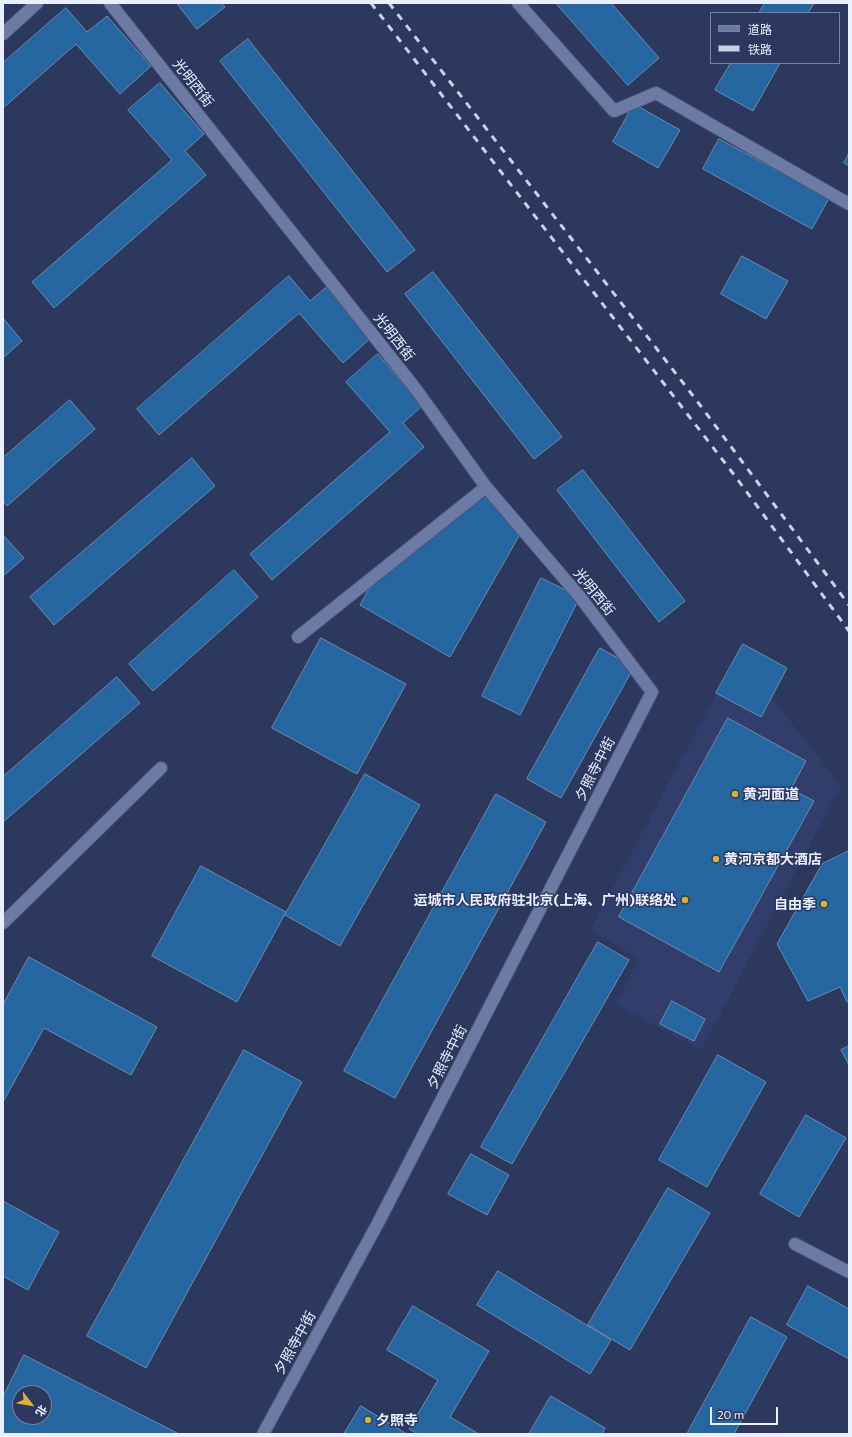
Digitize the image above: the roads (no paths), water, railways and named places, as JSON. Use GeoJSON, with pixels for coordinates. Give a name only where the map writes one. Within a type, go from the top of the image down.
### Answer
{"type":"FeatureCollection","features":[{"type":"Feature","properties":{"kind":"street"},"geometry":{"type":"LineString","coordinates":[[3,34],[37,3]]}},
{"type":"Feature","properties":{"kind":"street","name":"光明西街"},"geometry":{"type":"LineString","coordinates":[[110,3],[415,388],[486,486],[580,597],[652,692]]}},
{"type":"Feature","properties":{"kind":"street"},"geometry":{"type":"LineString","coordinates":[[518,3],[614,111],[656,93],[849,204]]}},
{"type":"Feature","properties":{"kind":"street"},"geometry":{"type":"LineString","coordinates":[[298,637],[486,486]]}},
{"type":"Feature","properties":{"kind":"street","name":"夕照寺中街"},"geometry":{"type":"LineString","coordinates":[[263,1434],[378,1223],[652,692]]}},
{"type":"Feature","properties":{"kind":"street"},"geometry":{"type":"LineString","coordinates":[[3,922],[161,768]]}},
{"type":"Feature","properties":{"kind":"street"},"geometry":{"type":"LineString","coordinates":[[795,1244],[849,1272]]}},
{"type":"Feature","properties":{"kind":"railway"},"geometry":{"type":"LineString","coordinates":[[371,3],[735,476],[849,631]]}},
{"type":"Feature","properties":{"kind":"railway"},"geometry":{"type":"LineString","coordinates":[[389,3],[694,397],[849,605]]}},
{"type":"Feature","properties":{"kind":"place","name":"黄河面道"},"geometry":{"type":"Point","coordinates":[735,794]}},
{"type":"Feature","properties":{"kind":"place","name":"黄河京都大酒店"},"geometry":{"type":"Point","coordinates":[716,859]}},
{"type":"Feature","properties":{"kind":"place","name":"运城市人民政府驻北京(上海、广州)联络处"},"geometry":{"type":"Point","coordinates":[685,900]}},
{"type":"Feature","properties":{"kind":"place","name":"自由季"},"geometry":{"type":"Point","coordinates":[824,904]}},
{"type":"Feature","properties":{"kind":"place","name":"夕照寺"},"geometry":{"type":"Point","coordinates":[368,1420]}}]}
